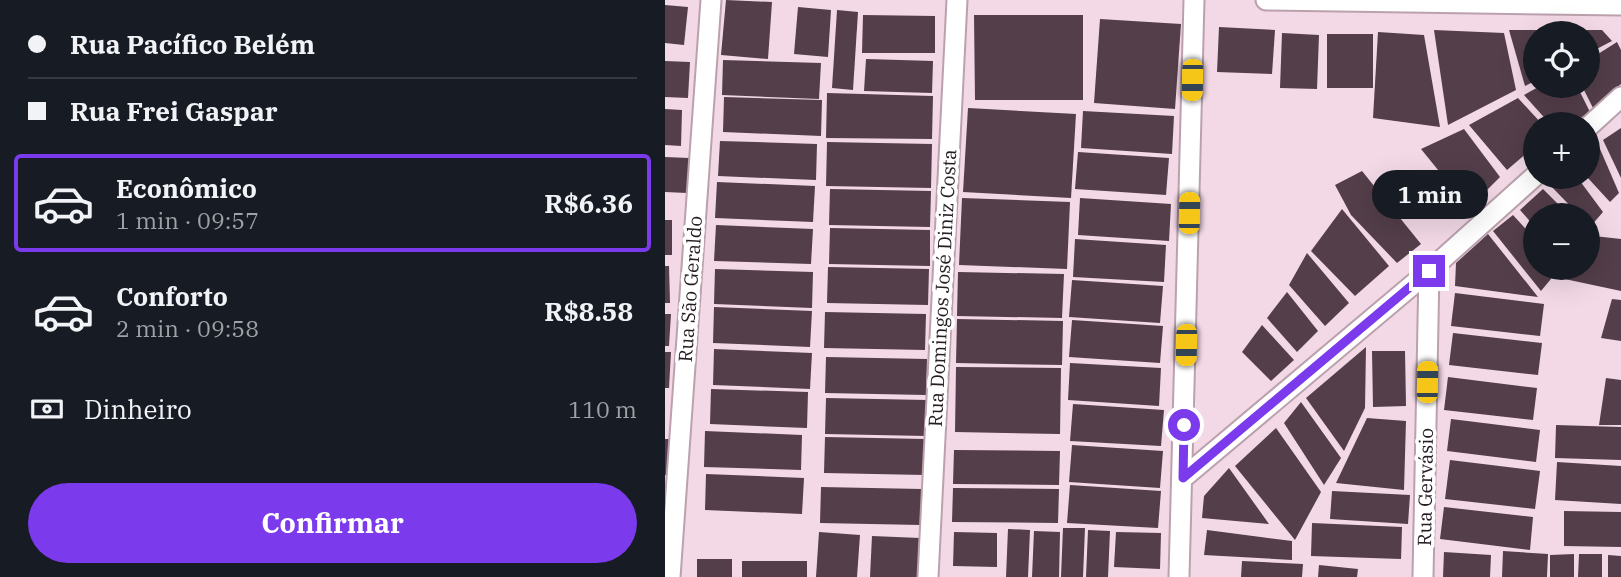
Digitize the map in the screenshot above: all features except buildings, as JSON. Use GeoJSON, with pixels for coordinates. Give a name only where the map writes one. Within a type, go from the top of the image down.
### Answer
{"type":"FeatureCollection","features":[{"type":"Feature","properties":{"kind":"street","name":"Rua São Geraldo"},"geometry":{"type":"LineString","coordinates":[[670,577],[711,0]]}},
{"type":"Feature","properties":{"kind":"street","name":"Rua Domingos José Diniz Costa"},"geometry":{"type":"LineString","coordinates":[[927,577],[957,0]]}},
{"type":"Feature","properties":{"kind":"street"},"geometry":{"type":"LineString","coordinates":[[1179,577],[1194,0]]}},
{"type":"Feature","properties":{"kind":"street"},"geometry":{"type":"LineString","coordinates":[[1266,0],[1621,6]]}},
{"type":"Feature","properties":{"kind":"street"},"geometry":{"type":"LineString","coordinates":[[1600,116],[1621,97]]}},
{"type":"Feature","properties":{"kind":"street"},"geometry":{"type":"LineString","coordinates":[[1183,478],[1429,271],[1523,187]]}},
{"type":"Feature","properties":{"kind":"street","name":"Rua Gervásio"},"geometry":{"type":"LineString","coordinates":[[1423,577],[1429,271]]}},
{"type":"Feature","properties":{"kind":"route"},"geometry":{"type":"LineString","coordinates":[[1184,425],[1183,478],[1429,271]]}}]}
